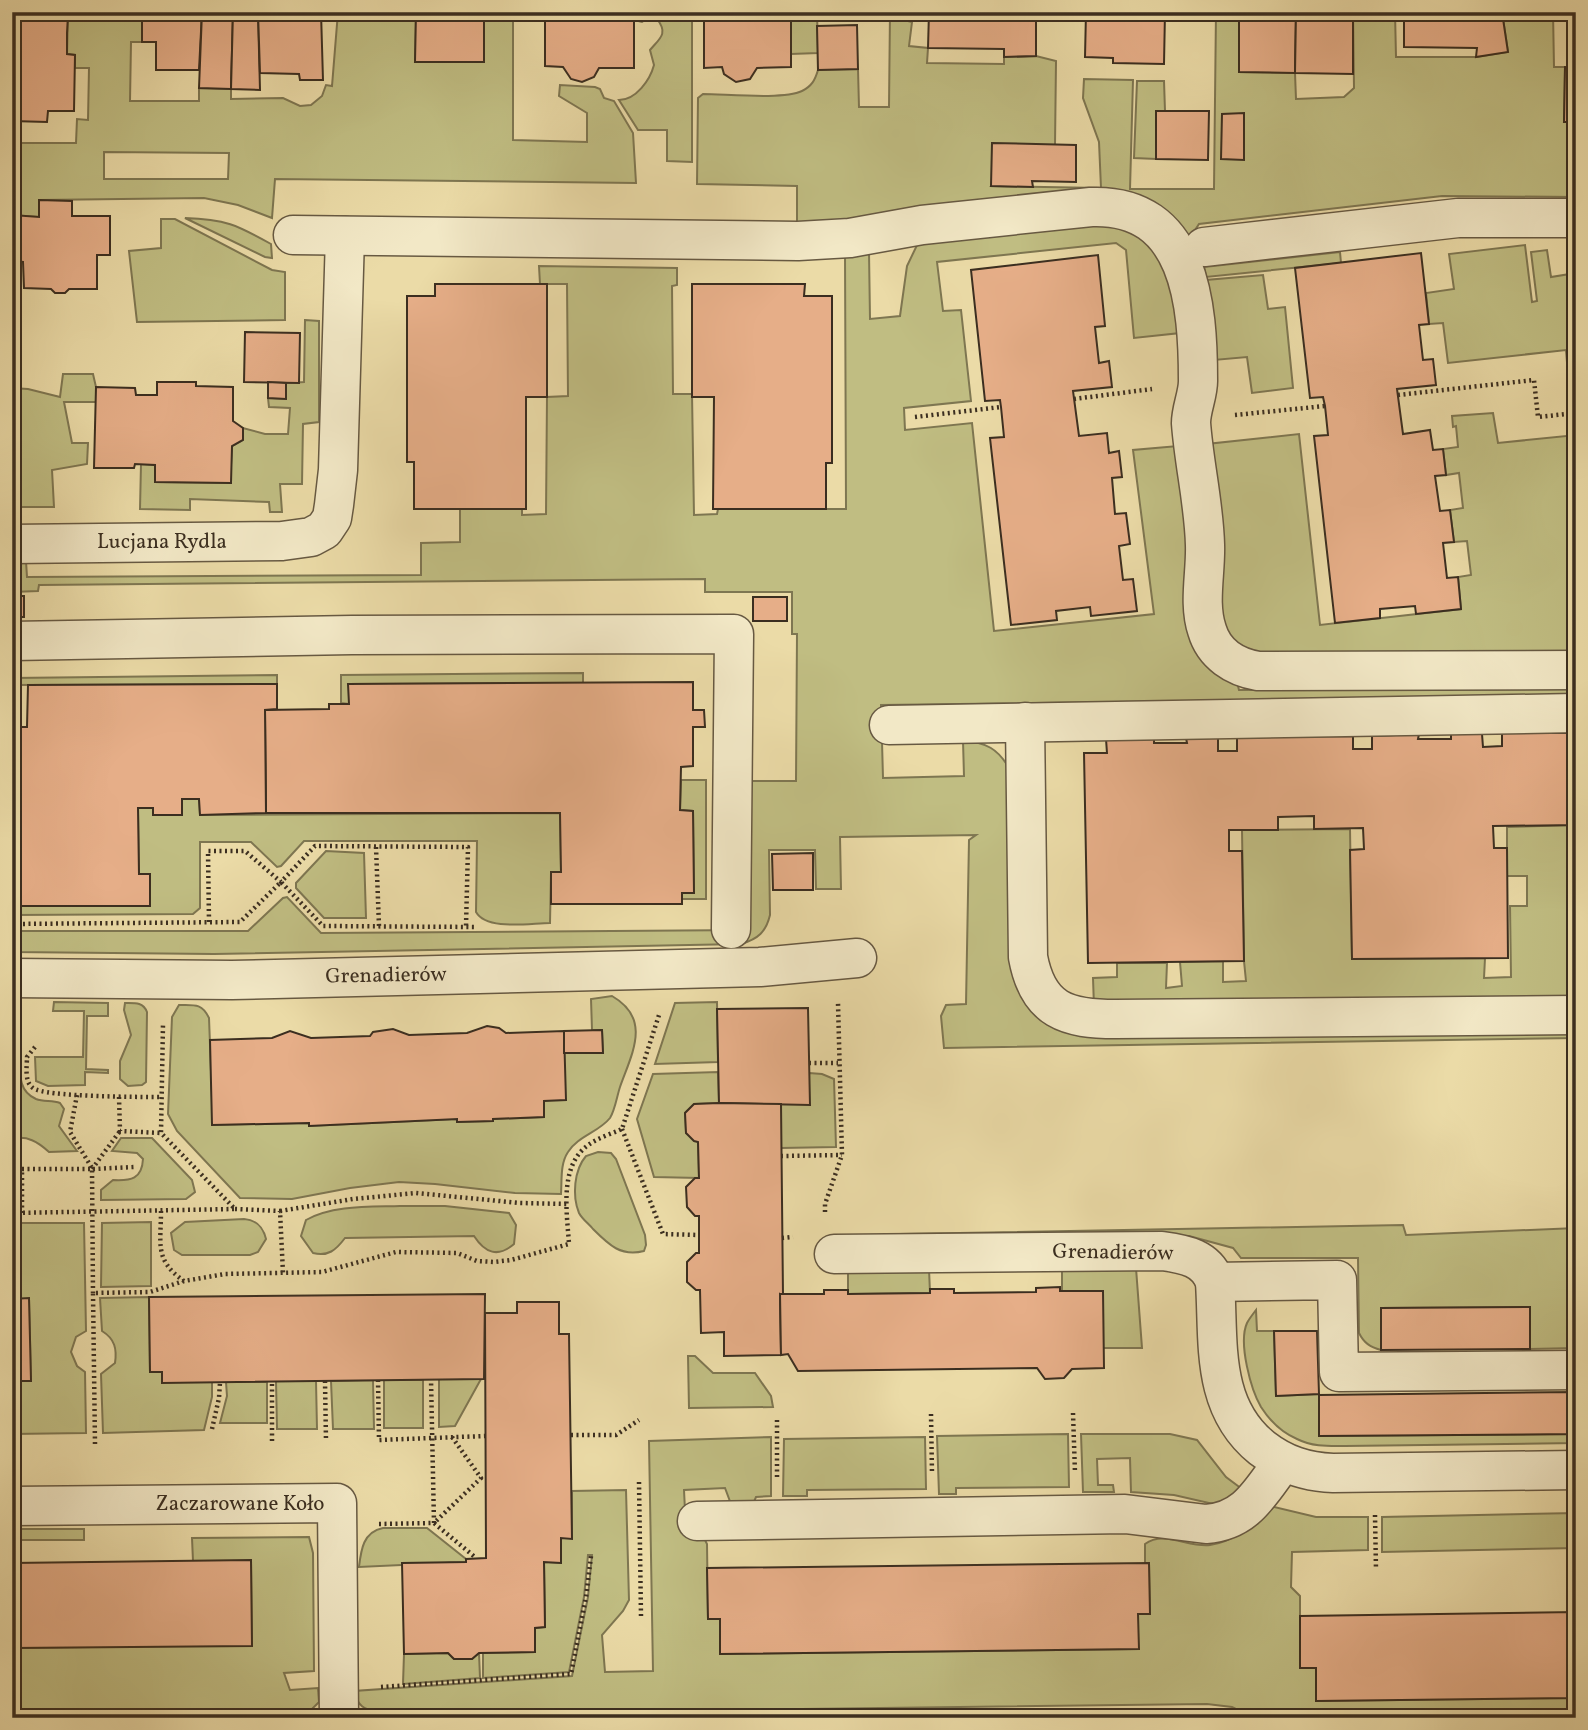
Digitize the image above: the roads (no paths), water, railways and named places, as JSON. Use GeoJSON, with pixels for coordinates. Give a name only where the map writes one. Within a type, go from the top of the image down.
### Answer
{"type":"FeatureCollection","features":[{"type":"Feature","properties":{"kind":"street"},"geometry":{"type":"LineString","coordinates":[[293,235],[798,241],[869,236],[922,225],[1091,207],[1132,212],[1167,237],[1182,260],[1191,296],[1205,545],[1203,611],[1207,631],[1214,646],[1231,662],[1244,669],[1258,671],[1576,670]]}},
{"type":"Feature","properties":{"kind":"street"},"geometry":{"type":"LineString","coordinates":[[1205,247],[1458,218],[1576,218]]}},
{"type":"Feature","properties":{"kind":"street","name":"Lucjana Rydla"},"geometry":{"type":"LineString","coordinates":[[12,544],[282,541],[311,537],[324,530],[332,517],[337,493],[345,236]]}},
{"type":"Feature","properties":{"kind":"street"},"geometry":{"type":"LineString","coordinates":[[12,641],[365,635],[734,634],[731,929]]}},
{"type":"Feature","properties":{"kind":"street"},"geometry":{"type":"LineString","coordinates":[[889,725],[1576,713]]}},
{"type":"Feature","properties":{"kind":"street"},"geometry":{"type":"LineString","coordinates":[[1025,722],[1028,957],[1037,988],[1049,1002],[1064,1013],[1087,1019],[1576,1015]]}},
{"type":"Feature","properties":{"kind":"street","name":"Grenadierów"},"geometry":{"type":"LineString","coordinates":[[12,978],[246,980],[760,967],[857,958]]}},
{"type":"Feature","properties":{"kind":"street","name":"Grenadierów"},"geometry":{"type":"LineString","coordinates":[[834,1254],[1162,1251],[1193,1257],[1209,1268],[1215,1282]]}},
{"type":"Feature","properties":{"kind":"street"},"geometry":{"type":"LineString","coordinates":[[1576,1370],[1339,1371],[1337,1280],[1215,1282],[1220,1374],[1231,1413],[1250,1438],[1283,1462],[1295,1467],[1333,1473],[1576,1470]]}},
{"type":"Feature","properties":{"kind":"street"},"geometry":{"type":"LineString","coordinates":[[697,1521],[1125,1514],[1206,1524],[1219,1523],[1231,1520],[1242,1512],[1283,1462]]}},
{"type":"Feature","properties":{"kind":"street","name":"Zaczarowane Koło"},"geometry":{"type":"LineString","coordinates":[[12,1506],[337,1503],[339,1702]]}}]}
